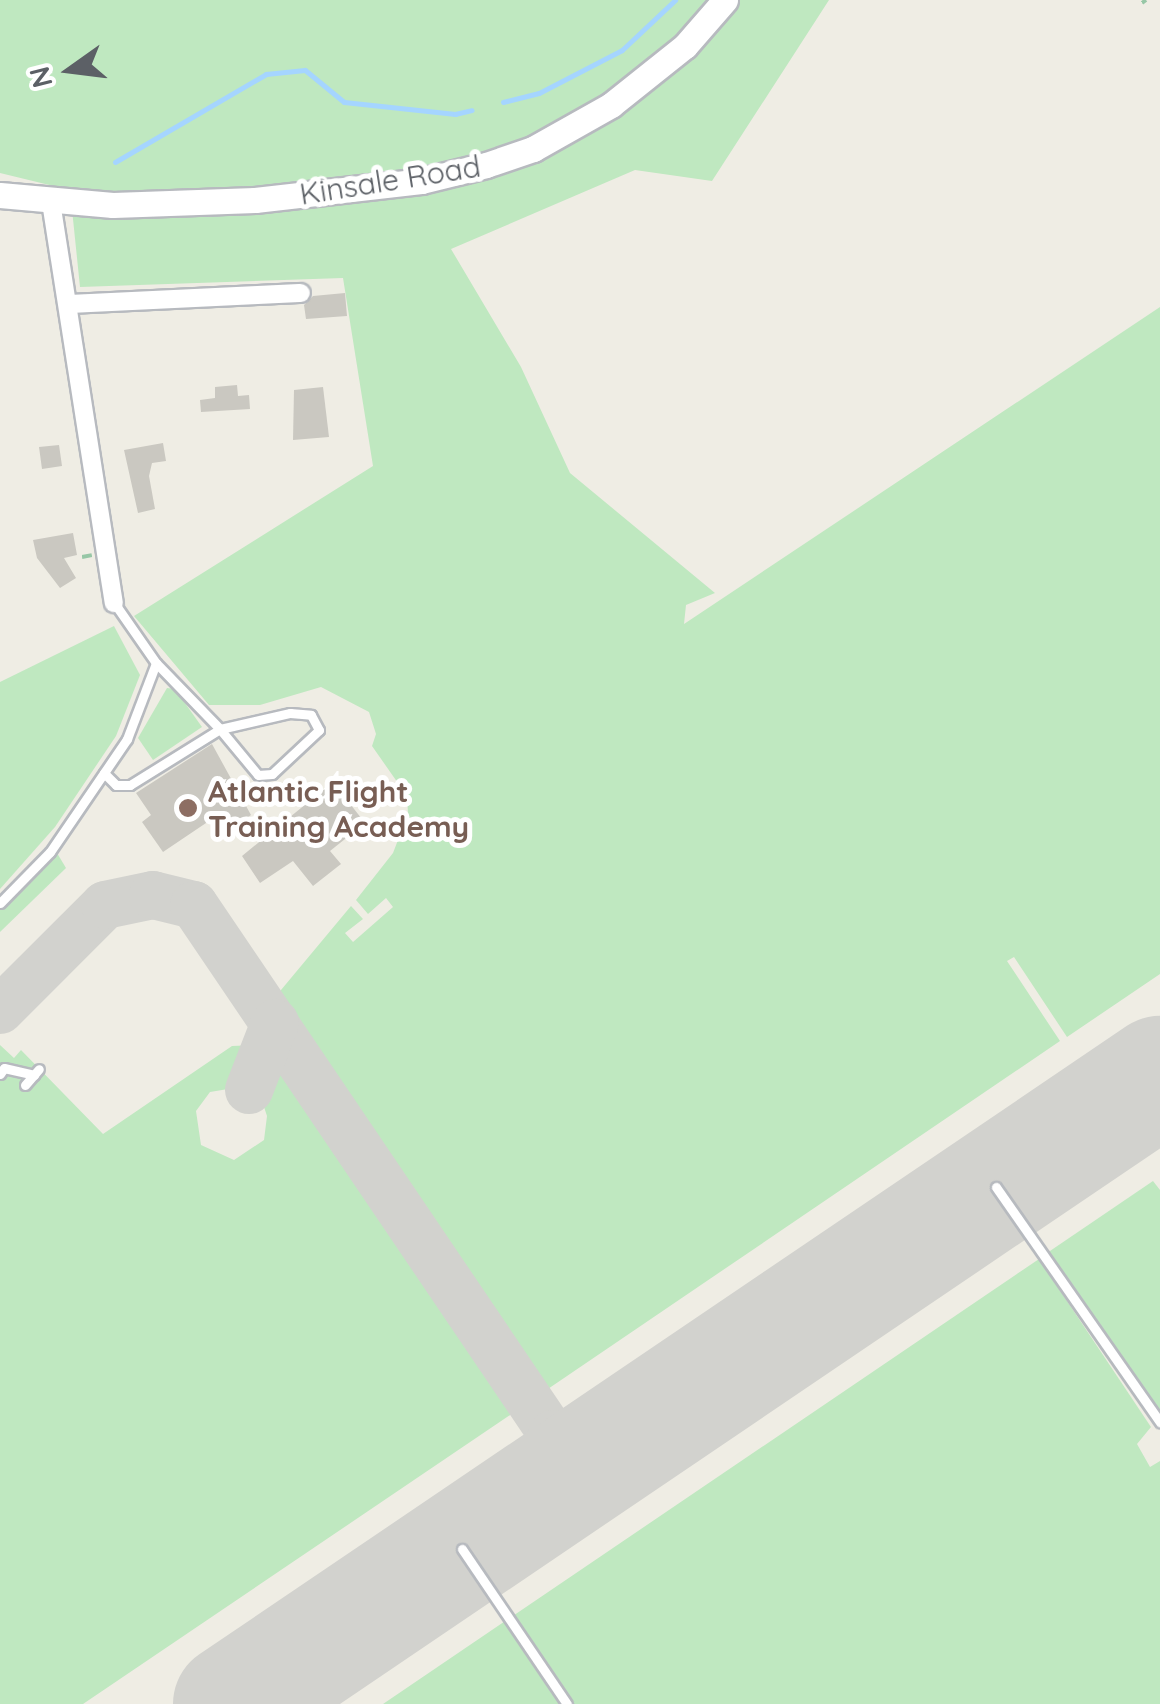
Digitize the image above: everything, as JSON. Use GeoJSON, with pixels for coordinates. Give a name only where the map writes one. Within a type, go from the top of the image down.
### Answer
{"type":"FeatureCollection","features":[{"type":"Feature","properties":{"kind":"main road","name":"Kinsale Road"},"geometry":{"type":"LineString","coordinates":[[0,195],[52,202],[255,200],[420,180],[486,165],[533,148],[611,105],[685,46],[725,0]]}},
{"type":"Feature","properties":{"kind":"street"},"geometry":{"type":"LineString","coordinates":[[52,202],[114,603]]}},
{"type":"Feature","properties":{"kind":"street"},"geometry":{"type":"LineString","coordinates":[[68,304],[301,293]]}},
{"type":"Feature","properties":{"kind":"lane"},"geometry":{"type":"LineString","coordinates":[[104,773],[116,785],[130,784],[220,729],[303,713],[319,730],[316,739],[263,776],[220,729],[156,663],[114,603]]}},
{"type":"Feature","properties":{"kind":"lane"},"geometry":{"type":"LineString","coordinates":[[0,904],[50,852],[104,773],[147,698],[156,663]]}},
{"type":"Feature","properties":{"kind":"lane"},"geometry":{"type":"LineString","coordinates":[[0,1074],[4,1068],[37,1072],[25,1086]]}},
{"type":"Feature","properties":{"kind":"lane"},"geometry":{"type":"LineString","coordinates":[[996,1187],[1160,1422]]}},
{"type":"Feature","properties":{"kind":"lane"},"geometry":{"type":"LineString","coordinates":[[462,1549],[567,1704]]}},
{"type":"Feature","properties":{"kind":"green space"},"geometry":{"type":"Polygon","coordinates":[[[0,0],[829,0],[712,181],[635,170],[451,249],[521,367],[570,473],[715,593],[686,605],[684,624],[1160,307],[1160,974],[1067,1037],[1014,957],[1007,961],[1060,1041],[542,1393],[276,996],[351,906],[363,919],[345,933],[353,942],[393,907],[386,898],[368,914],[356,900],[393,853],[408,814],[407,796],[372,746],[376,734],[369,712],[321,687],[260,705],[209,705],[134,616],[373,466],[343,278],[80,287],[70,190],[0,173],[0,0]]]}},
{"type":"Feature","properties":{"kind":"green space"},"geometry":{"type":"Polygon","coordinates":[[[114,626],[140,675],[116,736],[55,827],[0,889],[0,682],[114,626]]]}},
{"type":"Feature","properties":{"kind":"green space"},"geometry":{"type":"Polygon","coordinates":[[[167,688],[175,689],[202,727],[153,760],[138,738],[167,688]]]}},
{"type":"Feature","properties":{"kind":"green space"},"geometry":{"type":"Polygon","coordinates":[[[57,853],[66,868],[0,932],[0,910],[57,853]]]}},
{"type":"Feature","properties":{"kind":"green space"},"geometry":{"type":"Polygon","coordinates":[[[0,1045],[14,1058],[21,1050],[103,1134],[232,1046],[258,1045],[240,1087],[210,1092],[196,1111],[201,1145],[234,1160],[264,1140],[267,1116],[257,1086],[272,1052],[282,1057],[516,1411],[83,1704],[0,1704],[0,1045]]]}},
{"type":"Feature","properties":{"kind":"green space"},"geometry":{"type":"Polygon","coordinates":[[[1153,1181],[1160,1190],[1160,1415],[1047,1253],[1153,1181]]]}},
{"type":"Feature","properties":{"kind":"green space"},"geometry":{"type":"Polygon","coordinates":[[[1039,1259],[1151,1427],[1137,1444],[1150,1467],[1160,1461],[1160,1704],[383,1704],[1039,1259]]]}},
{"type":"Feature","properties":{"kind":"building"},"geometry":{"type":"Polygon","coordinates":[[[345,293],[347,316],[306,319],[304,305],[313,296],[345,293]]]}},
{"type":"Feature","properties":{"kind":"building"},"geometry":{"type":"Polygon","coordinates":[[[237,385],[238,396],[249,395],[250,409],[201,412],[200,400],[215,398],[215,387],[237,385]]]}},
{"type":"Feature","properties":{"kind":"building"},"geometry":{"type":"Polygon","coordinates":[[[323,387],[329,437],[293,440],[294,390],[323,387]]]}},
{"type":"Feature","properties":{"kind":"building"},"geometry":{"type":"Polygon","coordinates":[[[163,443],[166,461],[152,463],[149,476],[155,509],[138,513],[124,450],[163,443]]]}},
{"type":"Feature","properties":{"kind":"building"},"geometry":{"type":"Polygon","coordinates":[[[59,445],[62,466],[42,469],[39,447],[59,445]]]}},
{"type":"Feature","properties":{"kind":"building"},"geometry":{"type":"Polygon","coordinates":[[[73,533],[77,555],[64,558],[76,578],[60,588],[37,558],[33,540],[73,533]]]}},
{"type":"Feature","properties":{"kind":"building"},"geometry":{"type":"Polygon","coordinates":[[[212,744],[251,815],[220,837],[209,821],[163,852],[142,822],[151,815],[136,793],[212,744]]]}},
{"type":"Feature","properties":{"kind":"building"},"geometry":{"type":"Polygon","coordinates":[[[333,782],[365,823],[330,851],[341,864],[313,886],[293,861],[260,883],[242,856],[333,782]]]}},
{"type":"Feature","properties":{"kind":"waterway"},"geometry":{"type":"LineString","coordinates":[[503,102],[539,93],[622,50],[675,0]]}},
{"type":"Feature","properties":{"kind":"waterway"},"geometry":{"type":"LineString","coordinates":[[115,162],[266,74],[305,70],[344,102],[455,114],[472,110]]}},
{"type":"Feature","properties":{"kind":"taxiway"},"geometry":{"type":"LineString","coordinates":[[0,1010],[105,905],[153,895],[194,905],[552,1434],[584,1450],[614,1446]]}},
{"type":"Feature","properties":{"kind":"taxiway"},"geometry":{"type":"LineString","coordinates":[[249,1090],[275,1023]]}},
{"type":"Feature","properties":{"kind":"taxiway"},"geometry":{"type":"LineString","coordinates":[[538,1497],[554,1457],[552,1434]]}},
{"type":"Feature","properties":{"kind":"runway"},"geometry":{"type":"LineString","coordinates":[[233,1704],[1160,1076]]}},
{"type":"Feature","properties":{"kind":"place","name":"Atlantic Flight Training Academy"},"geometry":{"type":"Point","coordinates":[188,808]}}]}
